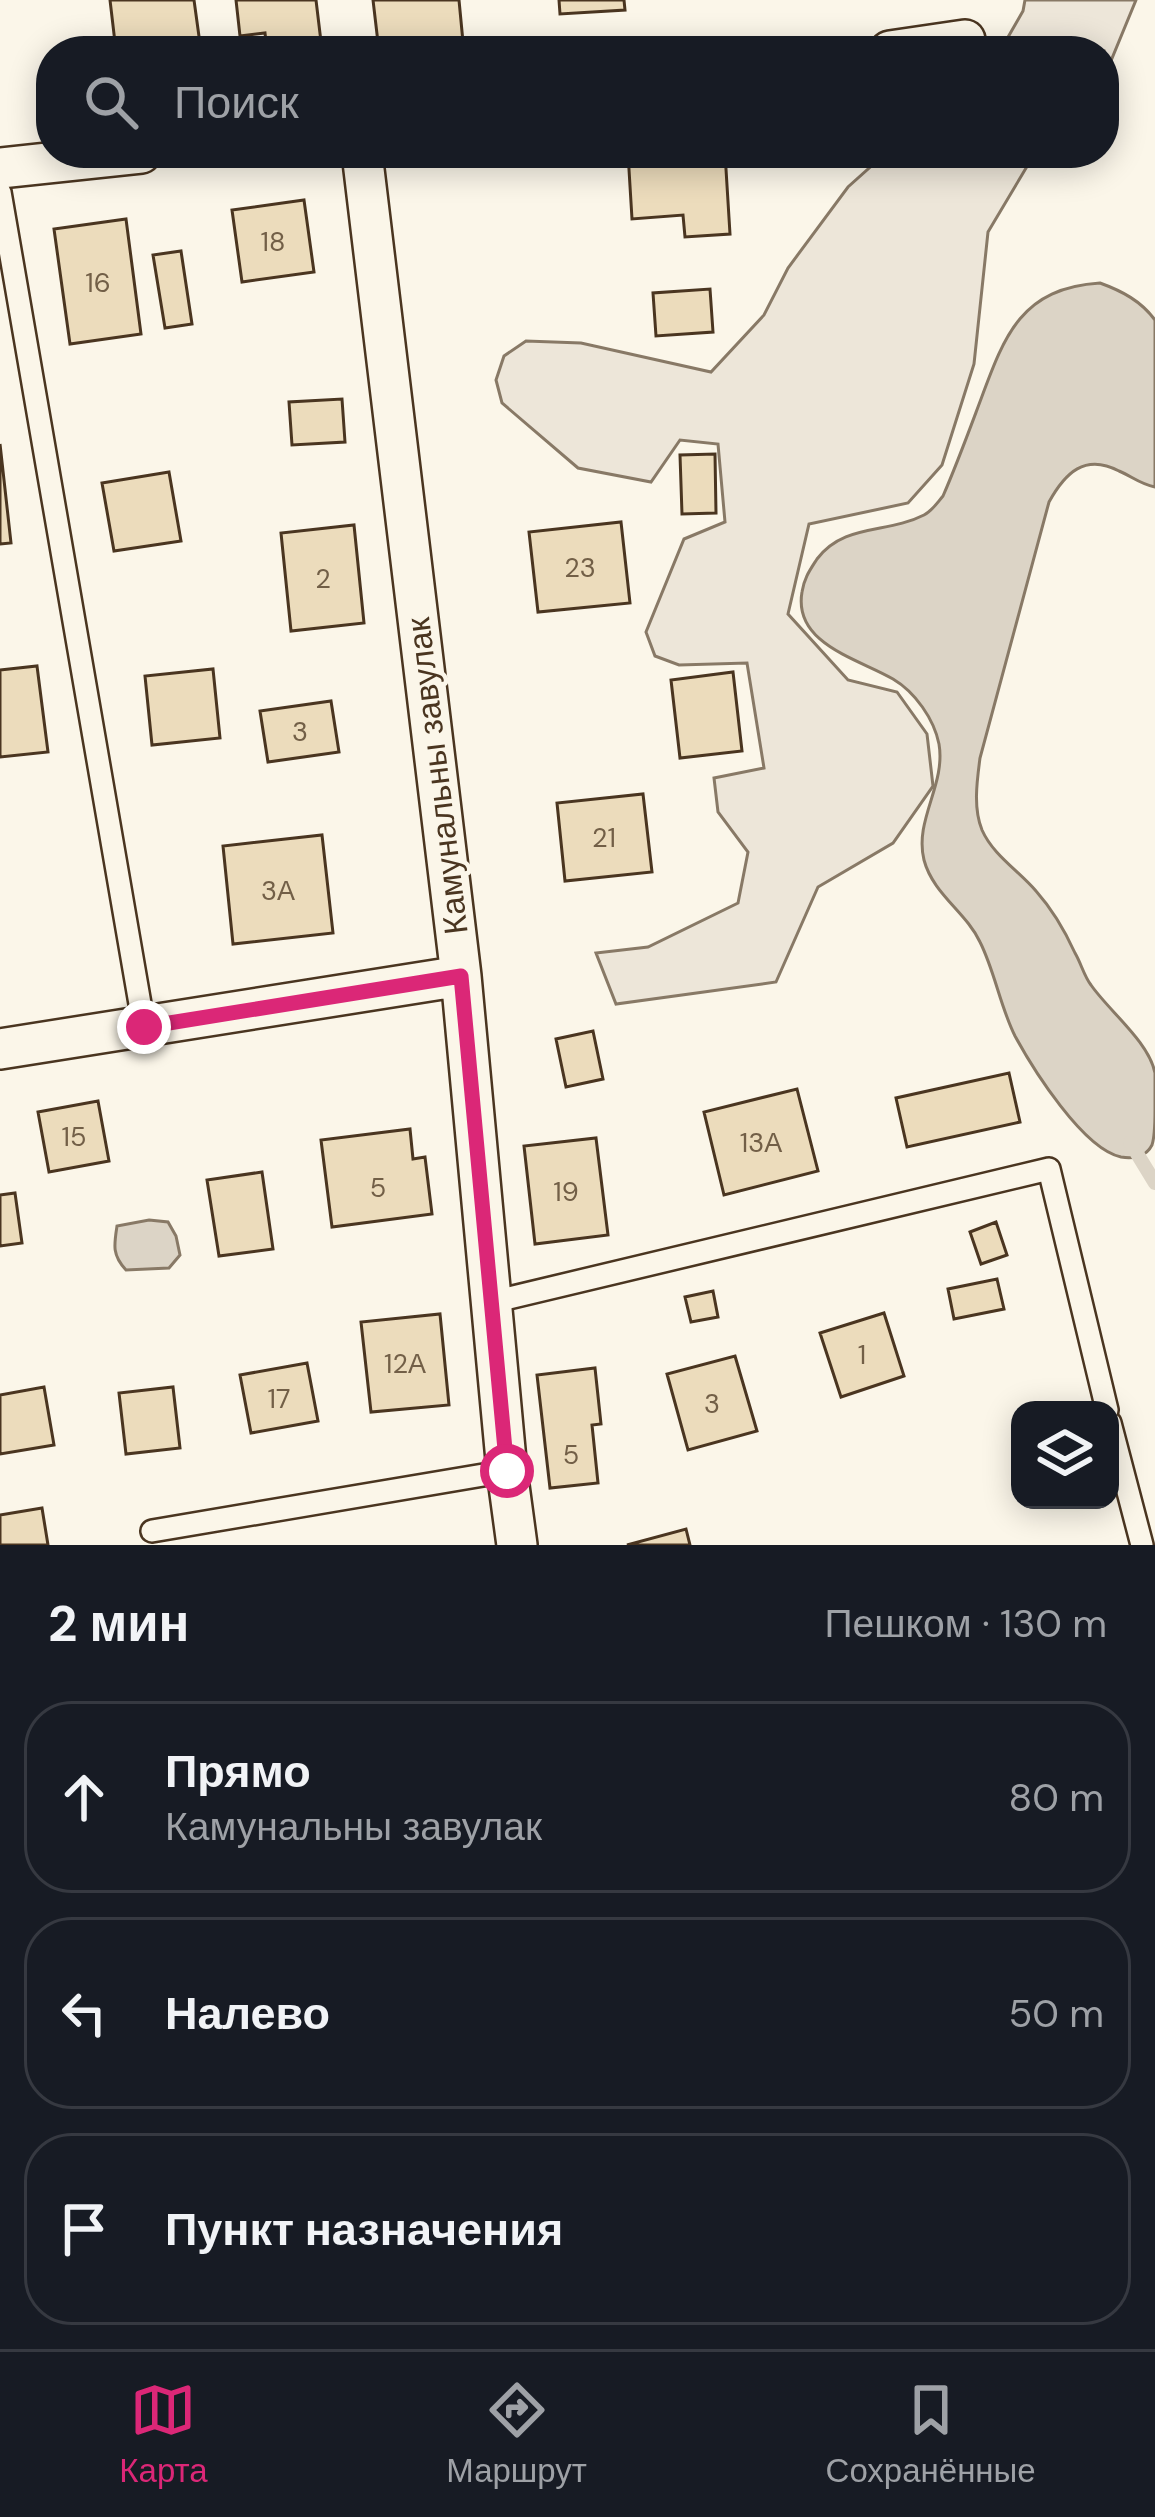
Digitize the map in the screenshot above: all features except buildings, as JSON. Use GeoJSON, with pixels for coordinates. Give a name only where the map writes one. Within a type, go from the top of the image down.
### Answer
{"type":"FeatureCollection","features":[{"type":"Feature","properties":{"kind":"street"},"geometry":{"type":"LineString","coordinates":[[0,168],[36,164]]}},
{"type":"Feature","properties":{"kind":"street","name":"Камунальны завулак"},"geometry":{"type":"LineString","coordinates":[[364,168],[461,976],[517,1545]]}},
{"type":"Feature","properties":{"kind":"street"},"geometry":{"type":"LineString","coordinates":[[0,1049],[461,976]]}},
{"type":"Feature","properties":{"kind":"lane"},"geometry":{"type":"LineString","coordinates":[[0,192],[144,1027]]}},
{"type":"Feature","properties":{"kind":"lane"},"geometry":{"type":"LineString","coordinates":[[492,1302],[1049,1169],[1104,1401]]}},
{"type":"Feature","properties":{"kind":"lane"},"geometry":{"type":"LineString","coordinates":[[1119,1458],[1142,1545]]}},
{"type":"Feature","properties":{"kind":"lane"},"geometry":{"type":"LineString","coordinates":[[152,1531],[507,1471]]}},
{"type":"Feature","properties":{"kind":"shaded area"},"geometry":{"type":"Polygon","coordinates":[[[1025,0],[1136,0],[1119,41],[1119,36],[1009,36],[1025,0]]]}},
{"type":"Feature","properties":{"kind":"shaded area"},"geometry":{"type":"Polygon","coordinates":[[[869,168],[1026,168],[988,232],[974,364],[942,465],[908,503],[809,524],[788,614],[848,680],[897,692],[927,734],[933,786],[893,843],[818,887],[776,982],[616,1004],[596,953],[648,947],[738,903],[748,852],[718,812],[714,778],[764,768],[747,663],[679,665],[655,656],[646,632],[684,539],[725,522],[718,444],[680,440],[651,482],[578,468],[502,403],[496,380],[504,356],[526,341],[581,343],[711,372],[764,315],[788,268],[848,187],[869,168]]]}},
{"type":"Feature","properties":{"kind":"shaded area"},"geometry":{"type":"Polygon","coordinates":[[[1100,283],[1130,297],[1155,320],[1155,487],[1107,466],[1086,465],[1062,482],[1049,502],[980,758],[977,804],[987,839],[1047,905],[1089,981],[1151,1061],[1155,1073],[1153,1141],[1146,1152],[1130,1158],[1106,1151],[1091,1139],[1046,1087],[1015,1036],[980,942],[928,872],[923,831],[940,759],[928,716],[901,684],[831,648],[808,625],[802,610],[806,578],[828,548],[853,534],[924,515],[943,496],[999,354],[1020,318],[1052,294],[1100,283]]]}},
{"type":"Feature","properties":{"kind":"shaded area"},"geometry":{"type":"Polygon","coordinates":[[[168,1222],[180,1255],[169,1268],[126,1270],[115,1249],[117,1226],[168,1222]]]}},
{"type":"Feature","properties":{"kind":"waterway"},"geometry":{"type":"LineString","coordinates":[[1130,1142],[1155,1183]]}},
{"type":"Feature","properties":{"kind":"route"},"geometry":{"type":"LineString","coordinates":[[144,1027],[461,976],[507,1471]]}}]}
